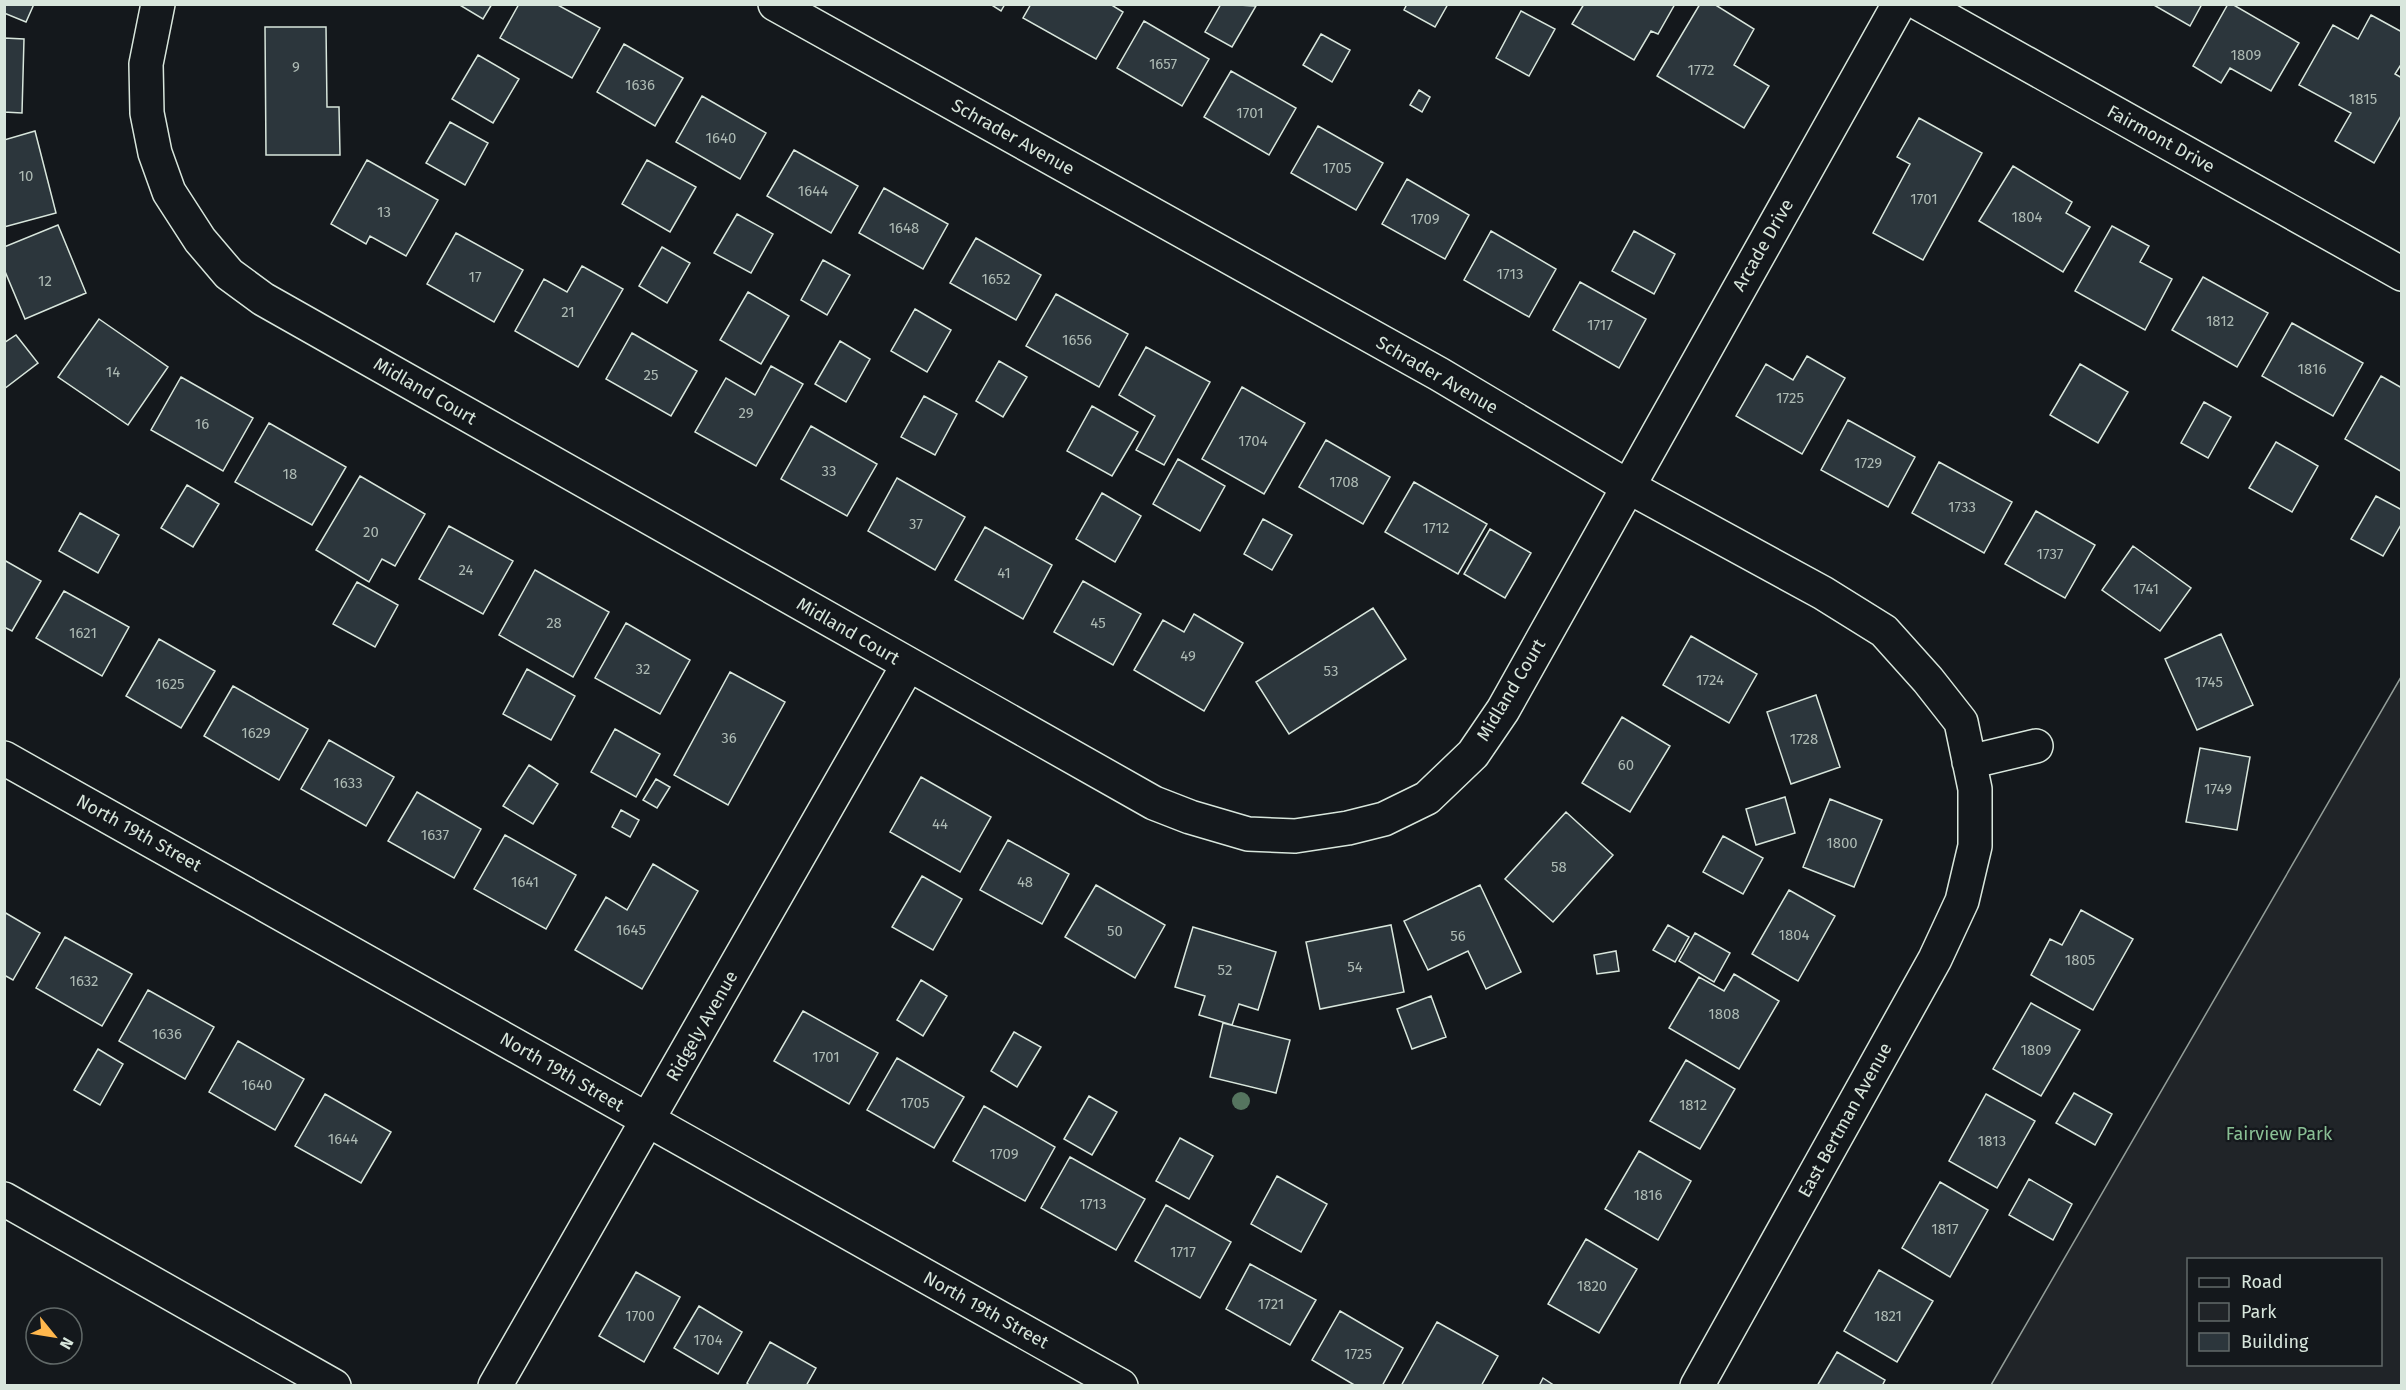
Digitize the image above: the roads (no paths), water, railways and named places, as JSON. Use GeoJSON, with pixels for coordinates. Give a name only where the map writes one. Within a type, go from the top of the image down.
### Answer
{"type":"FeatureCollection","features":[{"type":"Feature","properties":{"kind":"street","name":"Midland Court"},"geometry":{"type":"LineString","coordinates":[[158,4],[146,64],[147,112],[155,153],[169,192],[200,240],[229,274],[263,299],[908,665],[1154,803],[1190,817],[1248,834],[1295,837],[1384,819],[1426,798],[1473,754],[1503,710],[1627,486]]}},
{"type":"Feature","properties":{"kind":"street","name":"Schrader Avenue"},"geometry":{"type":"LineString","coordinates":[[775,4],[1439,374],[1627,486],[1823,593],[1884,631],[1928,680],[1961,722],[1975,789],[1975,846]]}},
{"type":"Feature","properties":{"kind":"street","name":"Arcade Drive"},"geometry":{"type":"LineString","coordinates":[[1627,486],[1899,4]]}},
{"type":"Feature","properties":{"kind":"street","name":"Fairmont Drive"},"geometry":{"type":"LineString","coordinates":[[1920,4],[2402,274]]}},
{"type":"Feature","properties":{"kind":"street","name":"Ridgely Avenue"},"geometry":{"type":"LineString","coordinates":[[495,1386],[908,665]]}},
{"type":"Feature","properties":{"kind":"street"},"geometry":{"type":"LineString","coordinates":[[1969,762],[2036,746]]}},
{"type":"Feature","properties":{"kind":"street","name":"North 19th Street"},"geometry":{"type":"LineString","coordinates":[[4,758],[1121,1386]]}},
{"type":"Feature","properties":{"kind":"street","name":"East Bertman Avenue"},"geometry":{"type":"LineString","coordinates":[[1697,1386],[1935,959],[1962,901],[1975,846]]}},
{"type":"Feature","properties":{"kind":"street"},"geometry":{"type":"LineString","coordinates":[[4,1200],[334,1386]]}},
{"type":"Feature","properties":{"kind":"park label","name":"Fairview Park"},"geometry":{"type":"Point","coordinates":[2279,1134]}}]}
